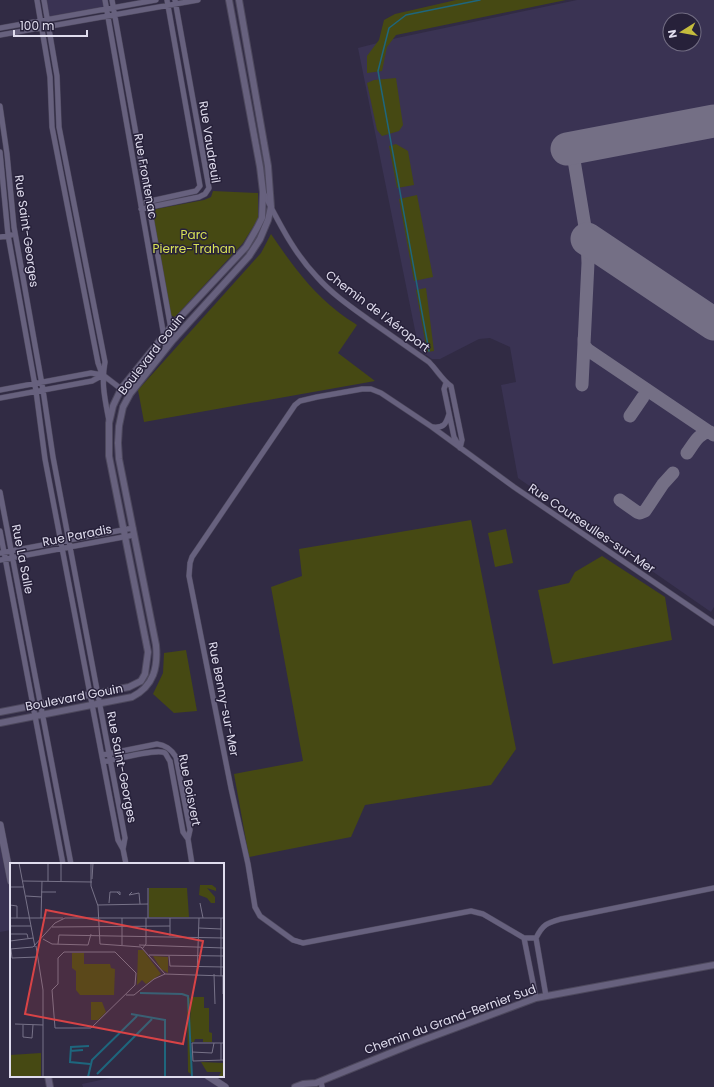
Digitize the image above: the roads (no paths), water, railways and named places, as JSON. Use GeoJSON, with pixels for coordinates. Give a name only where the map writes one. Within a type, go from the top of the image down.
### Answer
{"type":"FeatureCollection","features":[{"type":"Feature","properties":{"kind":"main road"},"geometry":{"type":"LineString","coordinates":[[0,825],[10,877]]}},
{"type":"Feature","properties":{"kind":"main road"},"geometry":{"type":"LineString","coordinates":[[210,1077],[225,1087]]}},
{"type":"Feature","properties":{"kind":"street"},"geometry":{"type":"LineString","coordinates":[[37,0],[50,77],[52,127],[98,364],[102,375],[109,424]]}},
{"type":"Feature","properties":{"kind":"street"},"geometry":{"type":"LineString","coordinates":[[0,398],[92,381],[102,375],[105,362],[59,127],[57,76],[44,0]]}},
{"type":"Feature","properties":{"kind":"street","name":"Rue Frontenac"},"geometry":{"type":"LineString","coordinates":[[105,0],[166,348]]}},
{"type":"Feature","properties":{"kind":"street","name":"Rue Frontenac"},"geometry":{"type":"LineString","coordinates":[[112,0],[173,340]]}},
{"type":"Feature","properties":{"kind":"street"},"geometry":{"type":"LineString","coordinates":[[0,28],[156,0]]}},
{"type":"Feature","properties":{"kind":"street"},"geometry":{"type":"LineString","coordinates":[[0,35],[115,15],[168,3],[198,0]]}},
{"type":"Feature","properties":{"kind":"street","name":"Boulevard Gouin"},"geometry":{"type":"LineString","coordinates":[[0,712],[129,687],[141,681],[147,668],[148,652],[146,638],[110,461],[109,424],[113,406],[121,389],[170,328],[246,247],[262,218],[263,192],[260,168],[229,0]]}},
{"type":"Feature","properties":{"kind":"street","name":"Boulevard Gouin"},"geometry":{"type":"LineString","coordinates":[[0,723],[132,697],[142,692],[151,680],[155,669],[157,654],[154,636],[119,459],[119,426],[123,407],[129,395],[166,348],[249,256],[260,239],[268,220],[271,207],[268,166],[239,0]]}},
{"type":"Feature","properties":{"kind":"street","name":"Rue Vaudreuil"},"geometry":{"type":"LineString","coordinates":[[140,203],[148,204],[199,197],[209,188],[176,2]]}},
{"type":"Feature","properties":{"kind":"street","name":"Rue Vaudreuil"},"geometry":{"type":"LineString","coordinates":[[141,209],[148,204],[196,191],[200,182],[168,3]]}},
{"type":"Feature","properties":{"kind":"street"},"geometry":{"type":"LineString","coordinates":[[176,50],[184,49]]}},
{"type":"Feature","properties":{"kind":"street"},"geometry":{"type":"LineString","coordinates":[[50,77],[57,76]]}},
{"type":"Feature","properties":{"kind":"street"},"geometry":{"type":"LineString","coordinates":[[247,93],[255,92]]}},
{"type":"Feature","properties":{"kind":"street","name":"Rue Vaudreuil"},"geometry":{"type":"LineString","coordinates":[[185,96],[192,95]]}},
{"type":"Feature","properties":{"kind":"street"},"geometry":{"type":"LineString","coordinates":[[123,105],[131,104]]}},
{"type":"Feature","properties":{"kind":"street","name":"Rue Saint-Georges"},"geometry":{"type":"LineString","coordinates":[[0,106],[7,154],[15,234],[42,383],[69,547],[110,753],[125,838],[123,849]]}},
{"type":"Feature","properties":{"kind":"street"},"geometry":{"type":"LineString","coordinates":[[251,114],[259,113]]}},
{"type":"Feature","properties":{"kind":"street"},"geometry":{"type":"LineString","coordinates":[[52,127],[59,127]]}},
{"type":"Feature","properties":{"kind":"street","name":"Rue Saint-Georges"},"geometry":{"type":"LineString","coordinates":[[7,154],[0,153],[8,235],[35,384],[46,459],[90,695],[118,840],[123,849],[126,863]]}},
{"type":"Feature","properties":{"kind":"street"},"geometry":{"type":"LineString","coordinates":[[260,168],[268,166]]}},
{"type":"Feature","properties":{"kind":"street","name":"Rue Vaudreuil"},"geometry":{"type":"LineString","coordinates":[[199,187],[206,192]]}},
{"type":"Feature","properties":{"kind":"street","name":"Chemin de l'Aéroport"},"geometry":{"type":"LineString","coordinates":[[263,192],[287,237],[301,259],[317,278],[352,308],[429,362],[438,370],[446,383],[451,386],[462,440],[460,448]]}},
{"type":"Feature","properties":{"kind":"street"},"geometry":{"type":"LineString","coordinates":[[70,218],[77,217]]}},
{"type":"Feature","properties":{"kind":"street"},"geometry":{"type":"LineString","coordinates":[[0,230],[14,227]]}},
{"type":"Feature","properties":{"kind":"street"},"geometry":{"type":"LineString","coordinates":[[0,237],[15,234]]}},
{"type":"Feature","properties":{"kind":"street"},"geometry":{"type":"LineString","coordinates":[[153,274],[160,272]]}},
{"type":"Feature","properties":{"kind":"street"},"geometry":{"type":"LineString","coordinates":[[85,297],[92,296]]}},
{"type":"Feature","properties":{"kind":"street"},"geometry":{"type":"LineString","coordinates":[[22,311],[28,310]]}},
{"type":"Feature","properties":{"kind":"street"},"geometry":{"type":"LineString","coordinates":[[0,390],[91,373],[102,375],[129,395]]}},
{"type":"Feature","properties":{"kind":"street"},"geometry":{"type":"LineString","coordinates":[[446,383],[444,389],[454,437],[460,448]]}},
{"type":"Feature","properties":{"kind":"street","name":"Rue Benny-sur-Mer"},"geometry":{"type":"LineString","coordinates":[[460,448],[432,427],[381,393],[371,389],[317,397],[295,404],[192,557],[189,576],[231,788],[248,864],[255,907],[260,916],[293,940],[304,943],[471,911],[483,914],[524,938]]}},
{"type":"Feature","properties":{"kind":"street"},"geometry":{"type":"LineString","coordinates":[[432,427],[439,428],[443,426],[446,423],[449,410],[455,406]]}},
{"type":"Feature","properties":{"kind":"street","name":"Rue Courseulles-sur-Mer"},"geometry":{"type":"LineString","coordinates":[[460,448],[514,487],[714,623]]}},
{"type":"Feature","properties":{"kind":"street"},"geometry":{"type":"LineString","coordinates":[[46,459],[53,457]]}},
{"type":"Feature","properties":{"kind":"street"},"geometry":{"type":"LineString","coordinates":[[110,461],[119,459]]}},
{"type":"Feature","properties":{"kind":"street","name":"Rue La Salle"},"geometry":{"type":"LineString","coordinates":[[0,492],[71,863]]}},
{"type":"Feature","properties":{"kind":"street","name":"Rue Paradis"},"geometry":{"type":"LineString","coordinates":[[2,553],[133,528]]}},
{"type":"Feature","properties":{"kind":"street","name":"Rue La Salle"},"geometry":{"type":"LineString","coordinates":[[0,531],[3,559],[36,717],[63,863]]}},
{"type":"Feature","properties":{"kind":"street","name":"Rue Paradis"},"geometry":{"type":"LineString","coordinates":[[3,559],[134,535]]}},
{"type":"Feature","properties":{"kind":"street"},"geometry":{"type":"LineString","coordinates":[[76,619],[83,618]]}},
{"type":"Feature","properties":{"kind":"street"},"geometry":{"type":"LineString","coordinates":[[19,632],[26,631]]}},
{"type":"Feature","properties":{"kind":"street"},"geometry":{"type":"LineString","coordinates":[[146,638],[154,636]]}},
{"type":"Feature","properties":{"kind":"street"},"geometry":{"type":"LineString","coordinates":[[147,668],[155,669]]}},
{"type":"Feature","properties":{"kind":"street","name":"Rue Boisvert"},"geometry":{"type":"LineString","coordinates":[[102,755],[157,744],[163,745],[172,751],[176,757],[190,830],[188,838],[192,863]]}},
{"type":"Feature","properties":{"kind":"street","name":"Rue Boisvert"},"geometry":{"type":"LineString","coordinates":[[165,753],[168,748]]}},
{"type":"Feature","properties":{"kind":"street","name":"Rue Boisvert"},"geometry":{"type":"LineString","coordinates":[[103,762],[159,751],[165,753],[170,761],[183,832],[188,838]]}},
{"type":"Feature","properties":{"kind":"street"},"geometry":{"type":"LineString","coordinates":[[47,777],[54,776]]}},
{"type":"Feature","properties":{"kind":"street"},"geometry":{"type":"LineString","coordinates":[[61,853],[69,852]]}},
{"type":"Feature","properties":{"kind":"street"},"geometry":{"type":"LineString","coordinates":[[546,996],[536,938],[541,928],[547,923],[714,888]]}},
{"type":"Feature","properties":{"kind":"street"},"geometry":{"type":"LineString","coordinates":[[536,938],[524,938],[536,998]]}},
{"type":"Feature","properties":{"kind":"street","name":"Chemin du Grand-Bernier Sud"},"geometry":{"type":"LineString","coordinates":[[295,1087],[303,1084],[317,1084],[415,1043],[536,998],[714,965]]}},
{"type":"Feature","properties":{"kind":"street"},"geometry":{"type":"LineString","coordinates":[[48,1077],[50,1087]]}},
{"type":"Feature","properties":{"kind":"waterway"},"geometry":{"type":"LineString","coordinates":[[429,351],[378,71],[389,28],[406,15],[480,0]]}},
{"type":"Feature","properties":{"kind":"park label","name":"Parc Pierre-Trahan"},"geometry":{"type":"Point","coordinates":[194,241]}}]}
